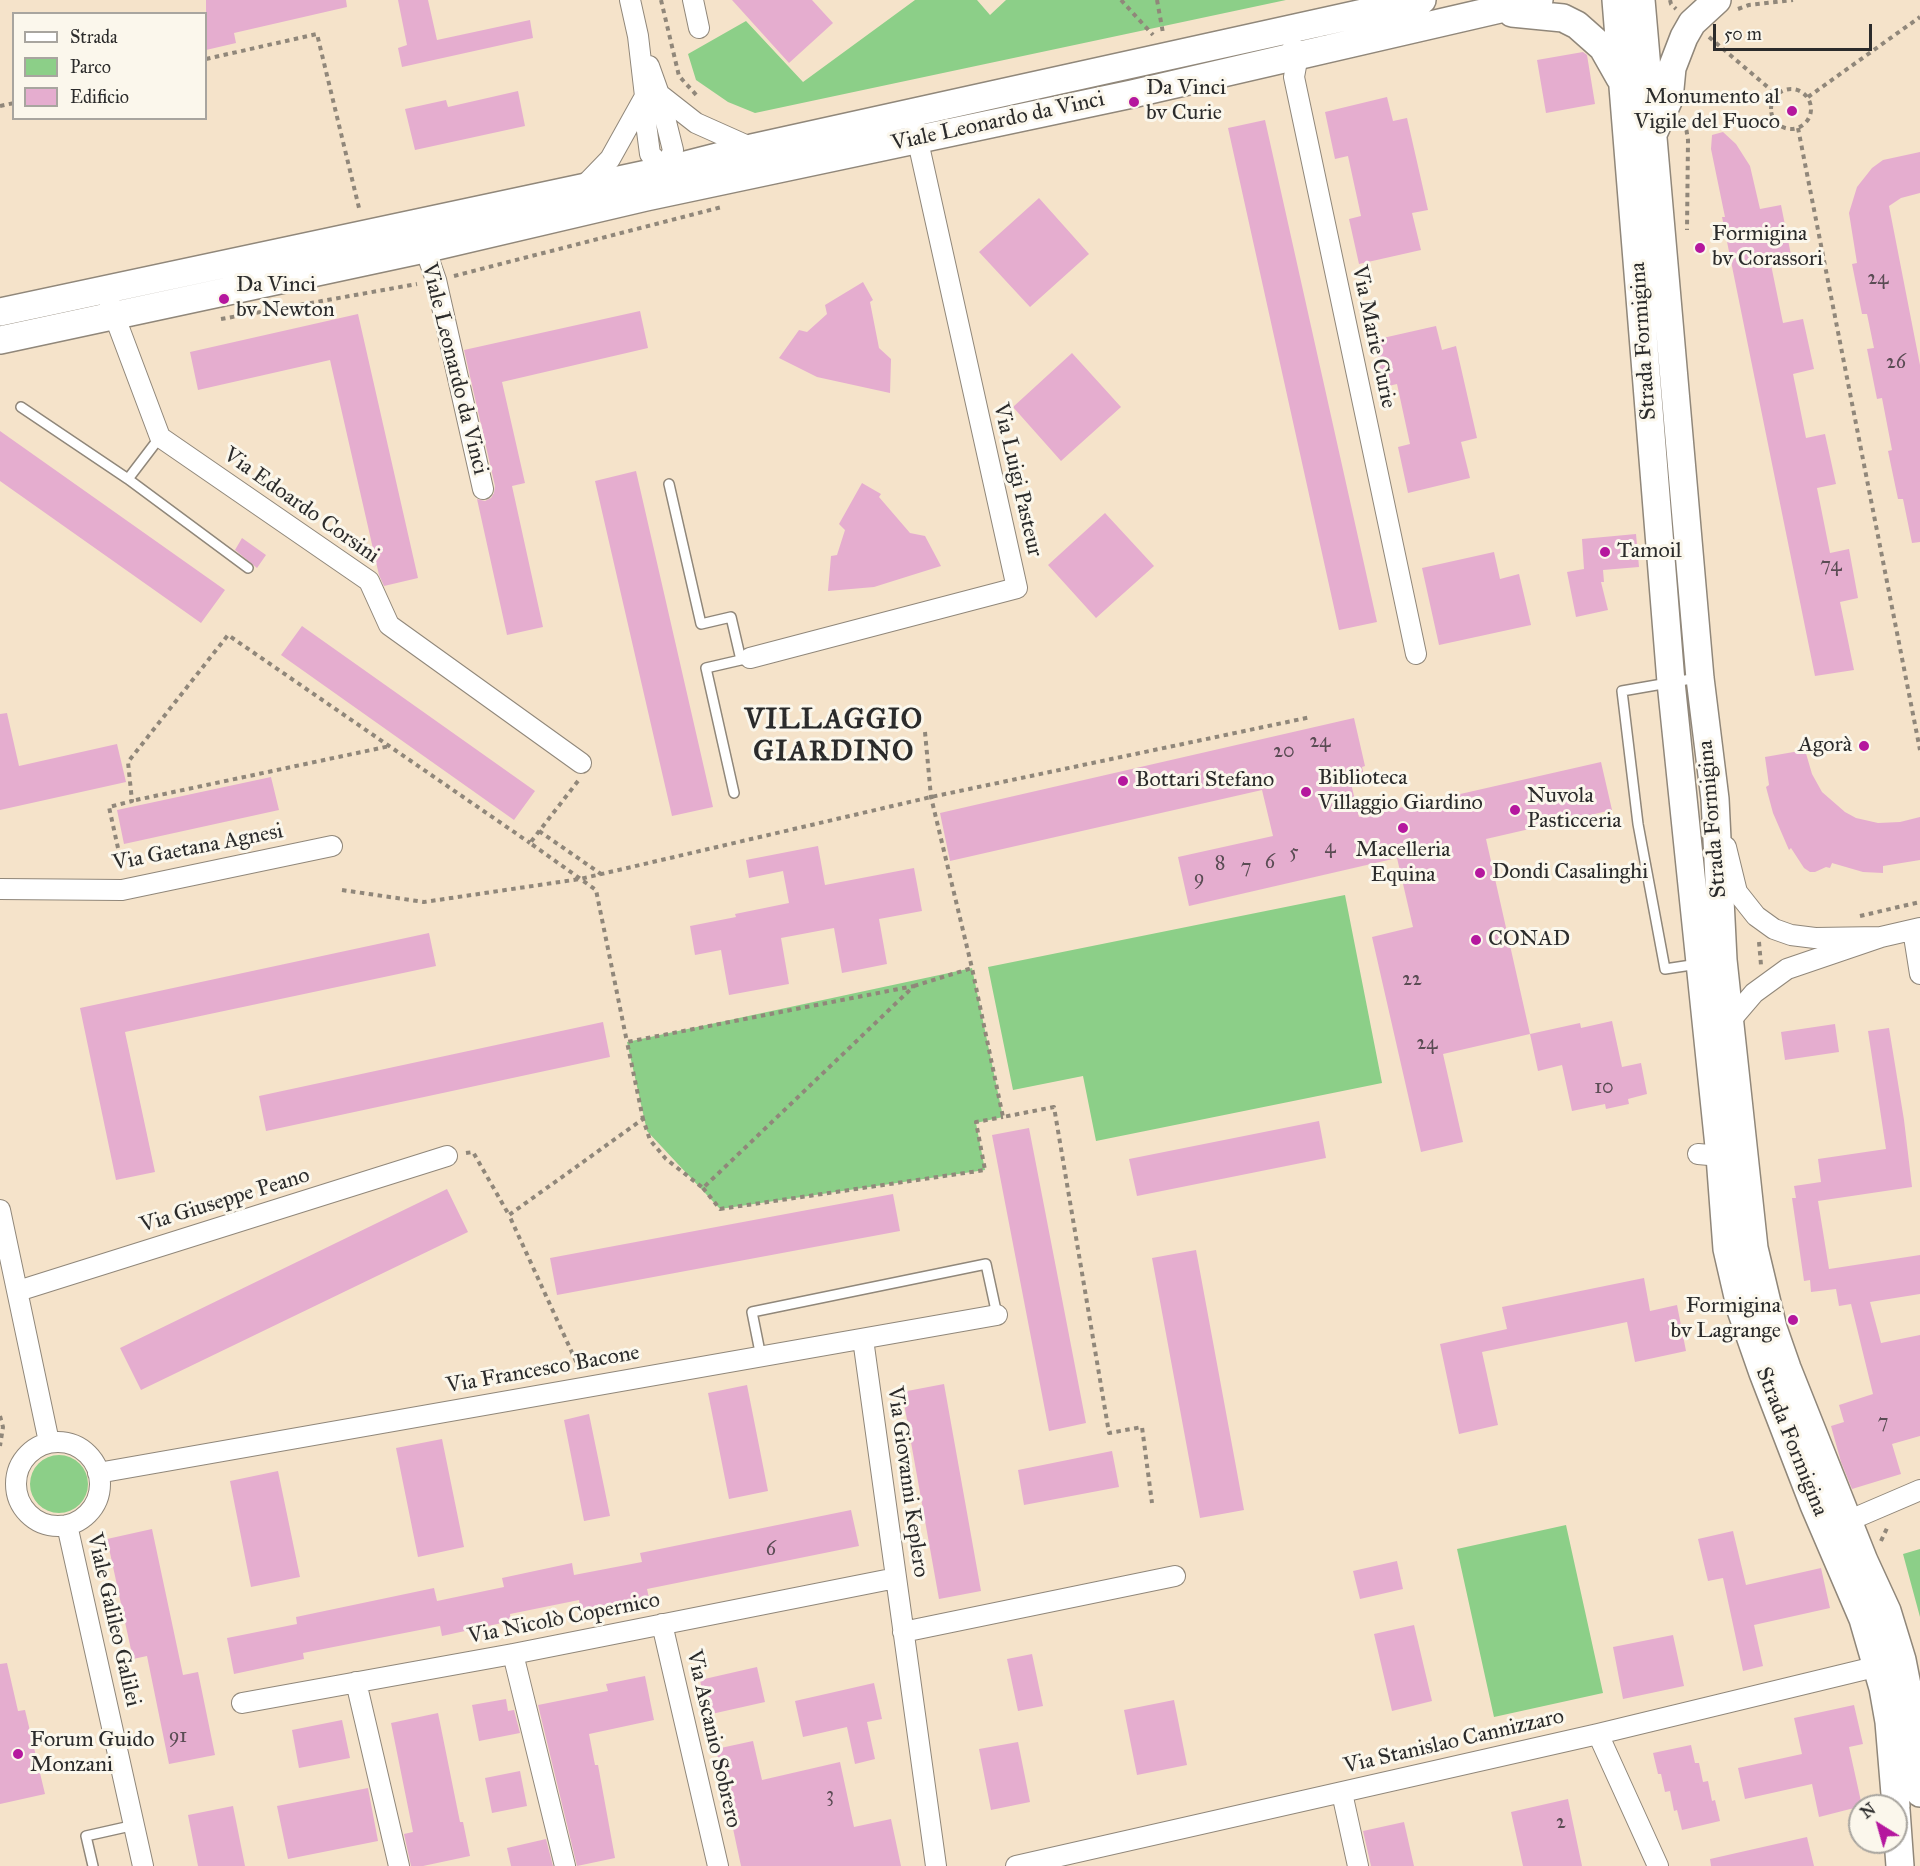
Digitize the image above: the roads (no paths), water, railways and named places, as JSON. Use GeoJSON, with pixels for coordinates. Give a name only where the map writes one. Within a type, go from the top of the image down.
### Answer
{"type":"FeatureCollection","features":[{"type":"Feature","properties":{"kind":"street"},"geometry":{"type":"LineString","coordinates":[[630,0],[652,95],[696,123],[752,148]]}},
{"type":"Feature","properties":{"kind":"street"},"geometry":{"type":"LineString","coordinates":[[693,0],[699,28]]}},
{"type":"Feature","properties":{"kind":"street","name":"Viale Leonardo da Vinci"},"geometry":{"type":"LineString","coordinates":[[0,312],[666,170],[752,148],[1422,0]]}},
{"type":"Feature","properties":{"kind":"street","name":"Viale Leonardo da Vinci"},"geometry":{"type":"LineString","coordinates":[[0,340],[424,249],[646,197],[1132,94],[1539,0]]}},
{"type":"Feature","properties":{"kind":"street","name":"Strada Formigina"},"geometry":{"type":"LineString","coordinates":[[1616,0],[1671,682],[1712,962],[1730,1021],[1720,1156]]}},
{"type":"Feature","properties":{"kind":"street","name":"Strada Formigina"},"geometry":{"type":"LineString","coordinates":[[1641,0],[1700,678],[1715,799],[1712,962],[1720,1156],[1754,1248],[1773,1328],[1837,1526],[1887,1611],[1889,1722],[1895,1794]]}},
{"type":"Feature","properties":{"kind":"street"},"geometry":{"type":"LineString","coordinates":[[1653,136],[1669,99],[1672,68],[1684,37],[1692,23],[1724,6]]}},
{"type":"Feature","properties":{"kind":"street"},"geometry":{"type":"LineString","coordinates":[[1490,10],[1563,18],[1577,25],[1603,48],[1624,85]]}},
{"type":"Feature","properties":{"kind":"street"},"geometry":{"type":"LineString","coordinates":[[1284,31],[1298,55]]}},
{"type":"Feature","properties":{"kind":"street","name":"Via Marie Curie"},"geometry":{"type":"LineString","coordinates":[[1298,55],[1294,77],[1416,654]]}},
{"type":"Feature","properties":{"kind":"street"},"geometry":{"type":"LineString","coordinates":[[646,197],[666,170],[650,154],[644,108],[652,95]]}},
{"type":"Feature","properties":{"kind":"street"},"geometry":{"type":"LineString","coordinates":[[582,188],[610,159],[652,95]]}},
{"type":"Feature","properties":{"kind":"street","name":"Via Luigi Pasteur"},"geometry":{"type":"LineString","coordinates":[[746,659],[1017,588],[912,113]]}},
{"type":"Feature","properties":{"kind":"street","name":"Viale Leonardo da Vinci"},"geometry":{"type":"LineString","coordinates":[[417,223],[436,280],[483,489]]}},
{"type":"Feature","properties":{"kind":"street"},"geometry":{"type":"LineString","coordinates":[[106,290],[160,437]]}},
{"type":"Feature","properties":{"kind":"street","name":"Via Edoardo Corsini"},"geometry":{"type":"LineString","coordinates":[[160,437],[369,581],[389,625],[581,762]]}},
{"type":"Feature","properties":{"kind":"street"},"geometry":{"type":"LineString","coordinates":[[1715,799],[1737,892],[1756,916],[1774,930],[1791,935],[1815,938],[1881,937]]}},
{"type":"Feature","properties":{"kind":"street","name":"Via Gaetana Agnesi"},"geometry":{"type":"LineString","coordinates":[[0,889],[122,890],[332,846]]}},
{"type":"Feature","properties":{"kind":"street"},"geometry":{"type":"LineString","coordinates":[[1730,1021],[1754,993],[1787,969],[1881,937],[1916,929],[1920,974]]}},
{"type":"Feature","properties":{"kind":"street","name":"Via Giuseppe Peano"},"geometry":{"type":"LineString","coordinates":[[18,1291],[447,1156]]}},
{"type":"Feature","properties":{"kind":"street"},"geometry":{"type":"LineString","coordinates":[[0,1210],[50,1442]]}},
{"type":"Feature","properties":{"kind":"street","name":"Via Francesco Bacone"},"geometry":{"type":"LineString","coordinates":[[98,1473],[997,1315]]}},
{"type":"Feature","properties":{"kind":"street","name":"Via Giovanni Keplero"},"geometry":{"type":"LineString","coordinates":[[862,1339],[936,1866]]}},
{"type":"Feature","properties":{"kind":"street"},"geometry":{"type":"LineString","coordinates":[[50,1442],[70,1443],[82,1449],[94,1462],[98,1473],[99,1490],[94,1504],[86,1515],[67,1525],[45,1524],[33,1518],[8,1488],[25,1458],[36,1448],[50,1442]]}},
{"type":"Feature","properties":{"kind":"street"},"geometry":{"type":"LineString","coordinates":[[1837,1526],[1920,1490]]}},
{"type":"Feature","properties":{"kind":"street","name":"Viale Galileo Galilei"},"geometry":{"type":"LineString","coordinates":[[67,1525],[143,1866]]}},
{"type":"Feature","properties":{"kind":"street"},"geometry":{"type":"LineString","coordinates":[[903,1632],[1175,1576]]}},
{"type":"Feature","properties":{"kind":"street","name":"Via Nicolò Copernico"},"geometry":{"type":"LineString","coordinates":[[242,1703],[513,1654],[896,1578]]}},
{"type":"Feature","properties":{"kind":"street","name":"Via Ascanio Sobrero"},"geometry":{"type":"LineString","coordinates":[[662,1624],[718,1866]]}},
{"type":"Feature","properties":{"kind":"street"},"geometry":{"type":"LineString","coordinates":[[513,1654],[565,1866]]}},
{"type":"Feature","properties":{"kind":"street","name":"Strada Formigina"},"geometry":{"type":"LineString","coordinates":[[1889,1663],[1914,1720],[1920,1793]]}},
{"type":"Feature","properties":{"kind":"street","name":"Via Stanislao Cannizzaro"},"geometry":{"type":"LineString","coordinates":[[1016,1866],[1598,1734],[1889,1663]]}},
{"type":"Feature","properties":{"kind":"street"},"geometry":{"type":"LineString","coordinates":[[356,1683],[399,1866]]}},
{"type":"Feature","properties":{"kind":"street"},"geometry":{"type":"LineString","coordinates":[[1598,1734],[1658,1866]]}},
{"type":"Feature","properties":{"kind":"street"},"geometry":{"type":"LineString","coordinates":[[1342,1793],[1358,1866]]}},
{"type":"Feature","properties":{"kind":"lane"},"geometry":{"type":"LineString","coordinates":[[21,408],[128,480],[248,568]]}},
{"type":"Feature","properties":{"kind":"lane"},"geometry":{"type":"LineString","coordinates":[[128,480],[160,437]]}},
{"type":"Feature","properties":{"kind":"lane"},"geometry":{"type":"LineString","coordinates":[[669,484],[701,624],[731,617],[746,659],[706,668],[734,793]]}},
{"type":"Feature","properties":{"kind":"lane"},"geometry":{"type":"LineString","coordinates":[[1700,678],[1622,692],[1638,824],[1665,969],[1712,962]]}},
{"type":"Feature","properties":{"kind":"lane"},"geometry":{"type":"LineString","coordinates":[[761,1357],[752,1312],[986,1264],[997,1315]]}},
{"type":"Feature","properties":{"kind":"lane"},"geometry":{"type":"LineString","coordinates":[[93,1866],[86,1836],[135,1825]]}},
{"type":"Feature","properties":{"kind":"place","name":"Da Vinci bv Curie"},"geometry":{"type":"Point","coordinates":[1134,102]}},
{"type":"Feature","properties":{"kind":"place","name":"Monumento al Vigile del Fuoco"},"geometry":{"type":"Point","coordinates":[1792,111]}},
{"type":"Feature","properties":{"kind":"place","name":"Formigina bv Corassori"},"geometry":{"type":"Point","coordinates":[1700,248]}},
{"type":"Feature","properties":{"kind":"place","name":"Da Vinci bv Newton"},"geometry":{"type":"Point","coordinates":[224,299]}},
{"type":"Feature","properties":{"kind":"place","name":"Tamoil"},"geometry":{"type":"Point","coordinates":[1605,552]}},
{"type":"Feature","properties":{"kind":"place","name":"Agorà"},"geometry":{"type":"Point","coordinates":[1864,746]}},
{"type":"Feature","properties":{"kind":"place","name":"Bottari Stefano"},"geometry":{"type":"Point","coordinates":[1123,781]}},
{"type":"Feature","properties":{"kind":"place","name":"Biblioteca Villaggio Giardino"},"geometry":{"type":"Point","coordinates":[1306,792]}},
{"type":"Feature","properties":{"kind":"place","name":"Nuvola Pasticceria"},"geometry":{"type":"Point","coordinates":[1515,810]}},
{"type":"Feature","properties":{"kind":"place","name":"Macelleria Equina"},"geometry":{"type":"Point","coordinates":[1403,828]}},
{"type":"Feature","properties":{"kind":"place","name":"Dondi Casalinghi"},"geometry":{"type":"Point","coordinates":[1480,873]}},
{"type":"Feature","properties":{"kind":"place","name":"CONAD"},"geometry":{"type":"Point","coordinates":[1476,940]}},
{"type":"Feature","properties":{"kind":"place","name":"Formigina bv Lagrange"},"geometry":{"type":"Point","coordinates":[1793,1320]}},
{"type":"Feature","properties":{"kind":"place","name":"Forum Guido Monzani"},"geometry":{"type":"Point","coordinates":[18,1754]}},
{"type":"Feature","properties":{"kind":"district","name":"VILLAGGIO GIARDINO"},"geometry":{"type":"Point","coordinates":[834,737]}}]}
